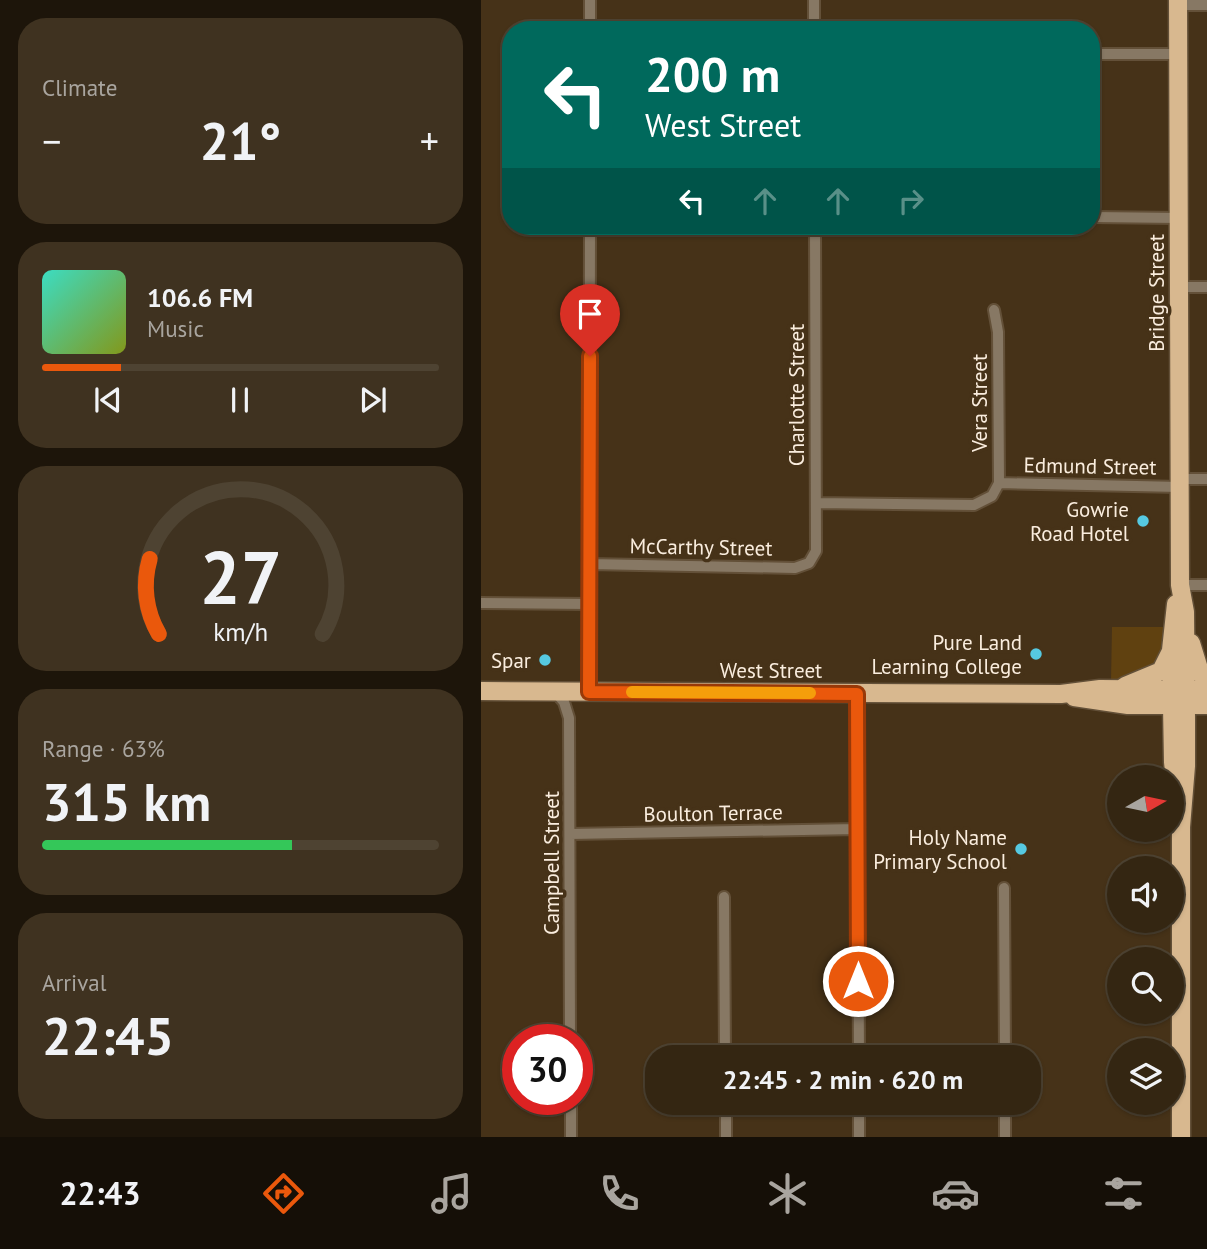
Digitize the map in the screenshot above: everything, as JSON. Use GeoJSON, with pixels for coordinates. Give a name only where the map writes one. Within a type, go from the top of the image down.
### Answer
{"type":"FeatureCollection","features":[{"type":"Feature","properties":{"kind":"main road","name":"Bridge Street"},"geometry":{"type":"LineString","coordinates":[[1178,2],[1180,585],[1171,650],[1179,698]]}},
{"type":"Feature","properties":{"kind":"main road","name":"Bridge Street"},"geometry":{"type":"LineString","coordinates":[[1180,585],[1185,612],[1173,762],[1181,827],[1181,1137]]}},
{"type":"Feature","properties":{"kind":"main road"},"geometry":{"type":"LineString","coordinates":[[1185,612],[1196,660],[1207,682]]}},
{"type":"Feature","properties":{"kind":"main road"},"geometry":{"type":"LineString","coordinates":[[1100,690],[1128,685],[1156,674],[1165,666],[1171,650]]}},
{"type":"Feature","properties":{"kind":"main road","name":"West Street"},"geometry":{"type":"LineString","coordinates":[[481,691],[1061,694],[1100,690],[1179,698],[1207,705]]}},
{"type":"Feature","properties":{"kind":"main road","name":"West Street"},"geometry":{"type":"LineString","coordinates":[[1061,694],[1102,703],[1179,698],[1207,690]]}},
{"type":"Feature","properties":{"kind":"street"},"geometry":{"type":"LineString","coordinates":[[590,0],[590,21]]}},
{"type":"Feature","properties":{"kind":"street"},"geometry":{"type":"LineString","coordinates":[[814,0],[814,21]]}},
{"type":"Feature","properties":{"kind":"street"},"geometry":{"type":"LineString","coordinates":[[1178,2],[1207,5]]}},
{"type":"Feature","properties":{"kind":"street"},"geometry":{"type":"LineString","coordinates":[[1100,54],[1178,54]]}},
{"type":"Feature","properties":{"kind":"street"},"geometry":{"type":"LineString","coordinates":[[1100,217],[1179,218]]}},
{"type":"Feature","properties":{"kind":"street"},"geometry":{"type":"LineString","coordinates":[[589,692],[590,235]]}},
{"type":"Feature","properties":{"kind":"street","name":"Charlotte Street"},"geometry":{"type":"LineString","coordinates":[[809,563],[816,551],[815,235]]}},
{"type":"Feature","properties":{"kind":"street"},"geometry":{"type":"LineString","coordinates":[[1179,287],[1207,287]]}},
{"type":"Feature","properties":{"kind":"street","name":"Vera Street"},"geometry":{"type":"LineString","coordinates":[[816,503],[974,505],[992,496],[999,483],[998,332],[994,310]]}},
{"type":"Feature","properties":{"kind":"street","name":"Edmund Street"},"geometry":{"type":"LineString","coordinates":[[999,483],[1180,483],[1207,479]]}},
{"type":"Feature","properties":{"kind":"street","name":"McCarthy Street"},"geometry":{"type":"LineString","coordinates":[[590,564],[795,568],[809,563]]}},
{"type":"Feature","properties":{"kind":"street"},"geometry":{"type":"LineString","coordinates":[[1180,585],[1207,585]]}},
{"type":"Feature","properties":{"kind":"street"},"geometry":{"type":"LineString","coordinates":[[481,603],[590,604]]}},
{"type":"Feature","properties":{"kind":"street","name":"Campbell Street"},"geometry":{"type":"LineString","coordinates":[[555,692],[565,705],[569,726],[570,1024]]}},
{"type":"Feature","properties":{"kind":"street"},"geometry":{"type":"LineString","coordinates":[[857,694],[859,1045]]}},
{"type":"Feature","properties":{"kind":"street","name":"Boulton Terrace"},"geometry":{"type":"LineString","coordinates":[[570,834],[857,830]]}},
{"type":"Feature","properties":{"kind":"street"},"geometry":{"type":"LineString","coordinates":[[1004,888],[1005,1045]]}},
{"type":"Feature","properties":{"kind":"street"},"geometry":{"type":"LineString","coordinates":[[724,897],[725,1045]]}},
{"type":"Feature","properties":{"kind":"street"},"geometry":{"type":"LineString","coordinates":[[571,1115],[571,1137]]}},
{"type":"Feature","properties":{"kind":"street"},"geometry":{"type":"LineString","coordinates":[[725,1115],[726,1137]]}},
{"type":"Feature","properties":{"kind":"street"},"geometry":{"type":"LineString","coordinates":[[859,1115],[859,1137]]}},
{"type":"Feature","properties":{"kind":"street"},"geometry":{"type":"LineString","coordinates":[[1005,1115],[1005,1137]]}},
{"type":"Feature","properties":{"kind":"shaded area"},"geometry":{"type":"Polygon","coordinates":[[[1112,627],[1166,627],[1165,649],[1159,666],[1133,677],[1111,682],[1112,627]]]}},
{"type":"Feature","properties":{"kind":"slow traffic"},"geometry":{"type":"LineString","coordinates":[[632,692],[810,693]]}},
{"type":"Feature","properties":{"kind":"place","name":"Gowrie Road Hotel"},"geometry":{"type":"Point","coordinates":[1143,521]}},
{"type":"Feature","properties":{"kind":"place","name":"Pure Land Learning College"},"geometry":{"type":"Point","coordinates":[1036,654]}},
{"type":"Feature","properties":{"kind":"place","name":"Spar"},"geometry":{"type":"Point","coordinates":[545,660]}},
{"type":"Feature","properties":{"kind":"place","name":"Holy Name Primary School"},"geometry":{"type":"Point","coordinates":[1021,849]}},
{"type":"Feature","properties":{"kind":"route"},"geometry":{"type":"LineString","coordinates":[[590,356],[589,692],[857,694],[858,981]]}}]}
